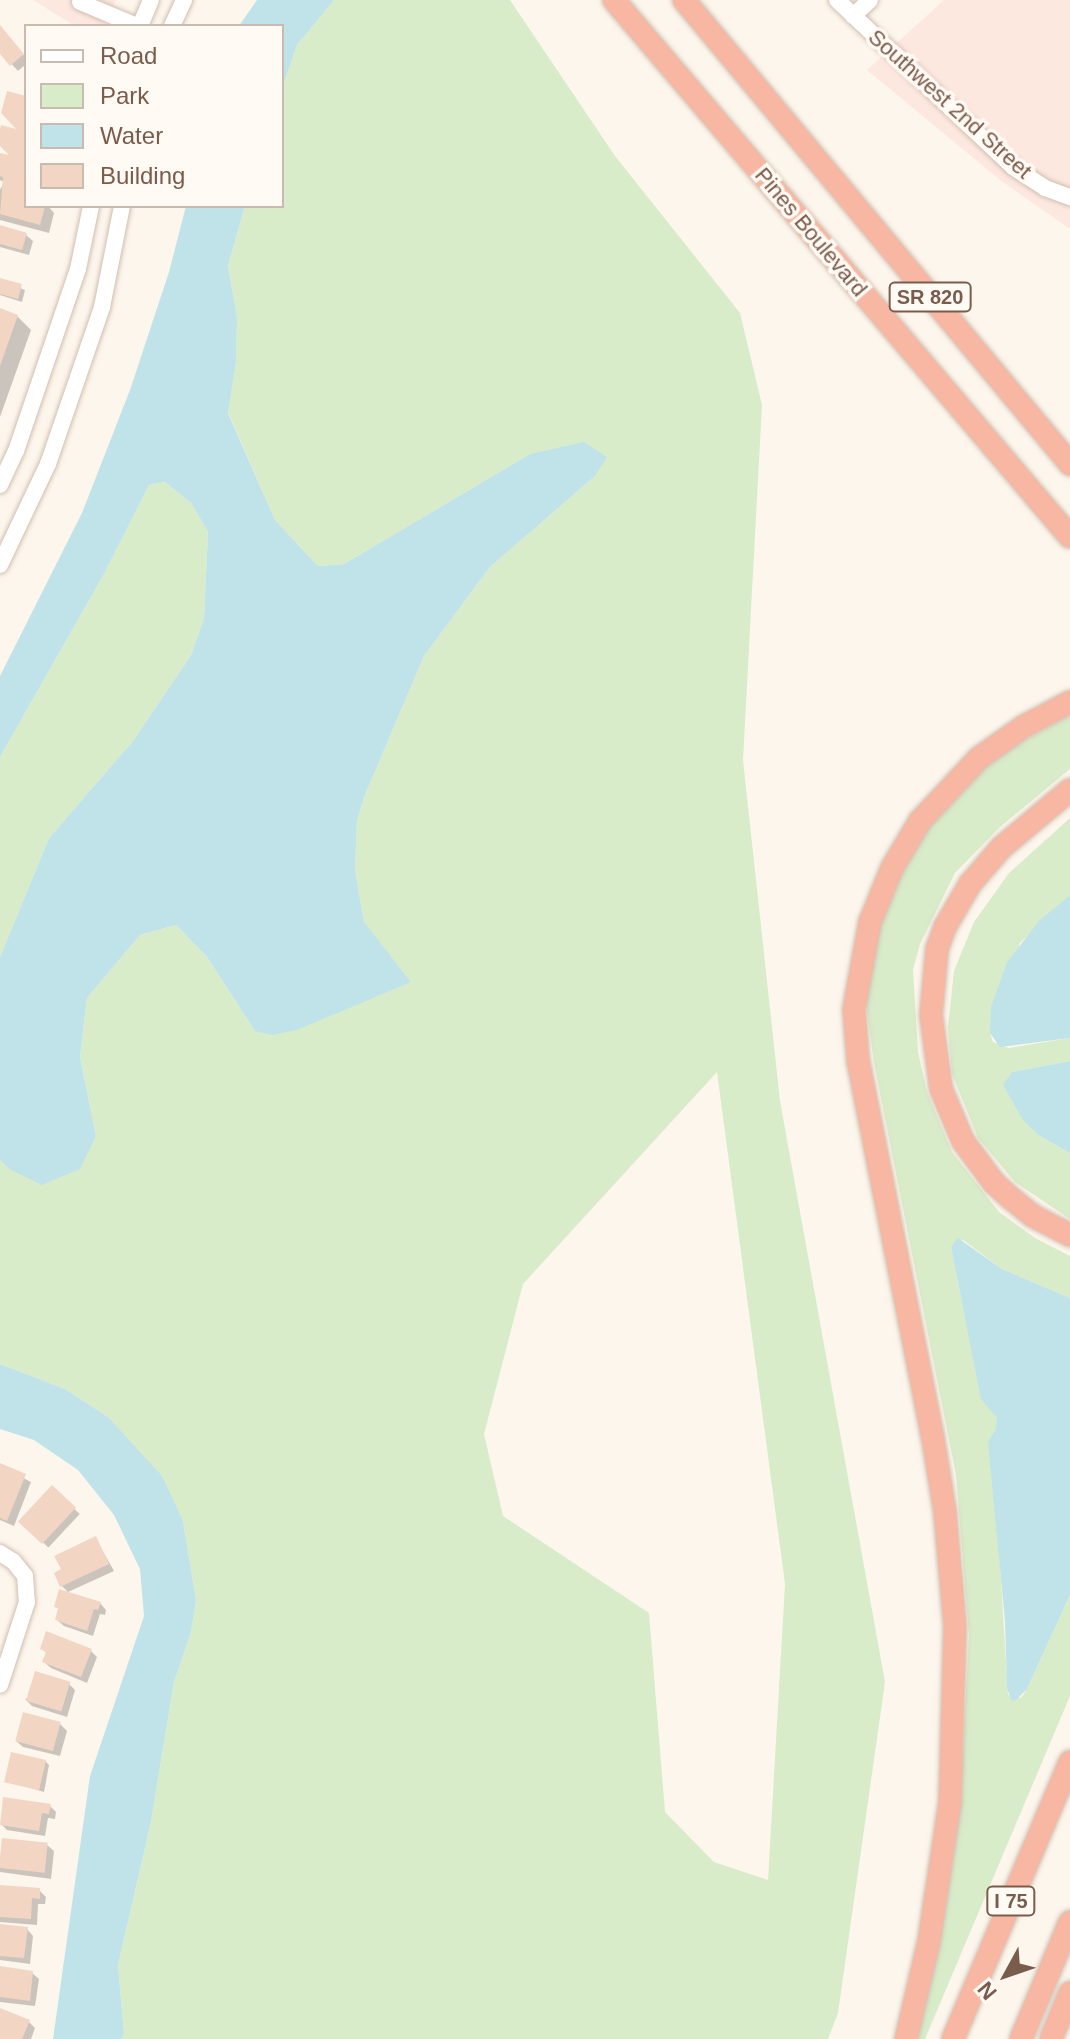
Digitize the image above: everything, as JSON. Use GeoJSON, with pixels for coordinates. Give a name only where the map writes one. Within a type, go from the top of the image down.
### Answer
{"type":"FeatureCollection","features":[{"type":"Feature","properties":{"kind":"highway","name":"Pines Boulevard"},"geometry":{"type":"LineString","coordinates":[[614,0],[1070,537]]}},
{"type":"Feature","properties":{"kind":"highway","name":"SR 820"},"geometry":{"type":"LineString","coordinates":[[684,0],[1070,464]]}},
{"type":"Feature","properties":{"kind":"highway"},"geometry":{"type":"LineString","coordinates":[[906,2039],[929,1941],[950,1802],[955,1627],[945,1512],[858,1061],[854,1009],[870,922],[892,868],[920,821],[979,758],[1023,727],[1070,702]]}},
{"type":"Feature","properties":{"kind":"highway"},"geometry":{"type":"LineString","coordinates":[[1070,790],[1001,848],[970,884],[945,927],[937,949],[931,1015],[941,1089],[963,1141],[994,1183],[1012,1199],[1033,1216],[1070,1235]]}},
{"type":"Feature","properties":{"kind":"highway","name":"I 75"},"geometry":{"type":"LineString","coordinates":[[953,2039],[1070,1762]]}},
{"type":"Feature","properties":{"kind":"highway"},"geometry":{"type":"LineString","coordinates":[[1021,2039],[1070,1922]]}},
{"type":"Feature","properties":{"kind":"highway"},"geometry":{"type":"LineString","coordinates":[[1051,2039],[1070,1993]]}},
{"type":"Feature","properties":{"kind":"street"},"geometry":{"type":"LineString","coordinates":[[140,24],[151,0]]}},
{"type":"Feature","properties":{"kind":"street"},"geometry":{"type":"LineString","coordinates":[[173,24],[184,0]]}},
{"type":"Feature","properties":{"kind":"street","name":"Southwest 2nd Street"},"geometry":{"type":"LineString","coordinates":[[837,0],[1013,167],[1045,188],[1070,197]]}},
{"type":"Feature","properties":{"kind":"street"},"geometry":{"type":"LineString","coordinates":[[853,16],[870,0]]}},
{"type":"Feature","properties":{"kind":"street"},"geometry":{"type":"LineString","coordinates":[[80,2],[134,24]]}},
{"type":"Feature","properties":{"kind":"street"},"geometry":{"type":"LineString","coordinates":[[0,485],[16,451],[78,269],[91,208]]}},
{"type":"Feature","properties":{"kind":"street"},"geometry":{"type":"LineString","coordinates":[[0,565],[48,464],[97,321],[122,208]]}},
{"type":"Feature","properties":{"kind":"street"},"geometry":{"type":"LineString","coordinates":[[0,1553],[13,1561],[25,1576],[27,1602],[0,1685]]}},
{"type":"Feature","properties":{"kind":"shaded area"},"geometry":{"type":"Polygon","coordinates":[[[33,0],[116,0],[103,24],[72,24],[33,0]]]}},
{"type":"Feature","properties":{"kind":"shaded area"},"geometry":{"type":"Polygon","coordinates":[[[944,0],[1070,0],[1070,229],[1000,180],[867,70],[944,0]]]}},
{"type":"Feature","properties":{"kind":"green space"},"geometry":{"type":"Polygon","coordinates":[[[334,0],[510,0],[615,156],[740,313],[762,405],[743,760],[780,1101],[885,1682],[838,2013],[828,2039],[122,2039],[118,1965],[151,1822],[174,1682],[191,1632],[196,1600],[183,1521],[133,1446],[108,1417],[65,1389],[0,1364],[0,1160],[9,1169],[96,1136],[80,1057],[87,998],[140,935],[176,925],[207,957],[255,1031],[411,982],[364,923],[355,870],[357,821],[365,795],[424,656],[490,567],[595,476],[530,454],[344,564],[318,566],[275,520],[228,412],[236,363],[237,317],[228,266],[244,208],[284,208],[284,83],[297,45],[334,0]],[[717,1072],[523,1284],[484,1434],[503,1516],[649,1613],[665,1812],[714,1862],[768,1880],[785,1584],[717,1072]]]}},
{"type":"Feature","properties":{"kind":"green space"},"geometry":{"type":"Polygon","coordinates":[[[165,482],[191,503],[208,532],[204,618],[191,655],[133,741],[49,838],[0,957],[0,757],[104,574],[149,485],[165,482]]]}},
{"type":"Feature","properties":{"kind":"green space"},"geometry":{"type":"Polygon","coordinates":[[[1070,715],[1070,769],[1000,827],[955,873],[920,944],[913,970],[918,1052],[927,1092],[952,1152],[999,1212],[1035,1238],[1070,1256],[1070,1298],[1002,1269],[963,1240],[951,1247],[964,1312],[997,1418],[998,1532],[1008,1695],[1021,1698],[1027,1689],[1070,1595],[1070,1696],[925,2039],[912,2039],[951,1834],[963,1751],[969,1634],[956,1475],[874,1063],[865,997],[877,936],[895,883],[927,829],[960,789],[1003,752],[1070,715]]]}},
{"type":"Feature","properties":{"kind":"green space"},"geometry":{"type":"Polygon","coordinates":[[[1070,818],[1070,895],[1020,943],[990,1033],[993,1042],[1009,1048],[1070,1038],[1070,1061],[1012,1072],[1038,1135],[1070,1153],[1070,1219],[1015,1182],[978,1138],[952,1074],[948,1027],[954,971],[974,922],[1009,873],[1070,818]]]}},
{"type":"Feature","properties":{"kind":"water"},"geometry":{"type":"Polygon","coordinates":[[[257,0],[334,0],[297,45],[284,83],[284,24],[240,24],[257,0]]]}},
{"type":"Feature","properties":{"kind":"water"},"geometry":{"type":"Polygon","coordinates":[[[185,208],[244,208],[228,266],[237,317],[236,363],[228,413],[275,520],[318,566],[344,564],[530,454],[584,442],[607,457],[595,476],[490,567],[424,656],[365,795],[357,821],[355,870],[364,922],[411,982],[297,1030],[272,1035],[255,1031],[207,957],[176,925],[140,935],[87,998],[80,1057],[96,1136],[80,1169],[42,1185],[9,1169],[0,1160],[0,957],[49,838],[133,741],[191,655],[204,618],[208,532],[191,503],[165,482],[149,485],[104,574],[0,757],[0,676],[82,513],[130,390],[169,272],[185,208]]]}},
{"type":"Feature","properties":{"kind":"water"},"geometry":{"type":"Polygon","coordinates":[[[1070,895],[1070,1038],[1000,1047],[990,1033],[991,1007],[1007,962],[1039,921],[1070,895]]]}},
{"type":"Feature","properties":{"kind":"water"},"geometry":{"type":"Polygon","coordinates":[[[1070,1061],[1070,1153],[1038,1135],[1023,1120],[1003,1085],[1012,1072],[1070,1061]]]}},
{"type":"Feature","properties":{"kind":"water"},"geometry":{"type":"Polygon","coordinates":[[[958,1238],[1002,1269],[1070,1298],[1070,1595],[1027,1689],[1015,1701],[1011,1700],[1007,1688],[1005,1622],[988,1442],[996,1429],[997,1418],[981,1399],[951,1247],[958,1238]]]}},
{"type":"Feature","properties":{"kind":"water"},"geometry":{"type":"Polygon","coordinates":[[[0,1364],[65,1389],[108,1417],[162,1476],[183,1521],[196,1600],[191,1632],[174,1682],[151,1822],[118,1965],[122,2039],[53,2039],[90,1776],[144,1616],[140,1569],[114,1515],[78,1470],[34,1440],[0,1429],[0,1364]]]}},
{"type":"Feature","properties":{"kind":"building"},"geometry":{"type":"Polygon","coordinates":[[[0,25],[24,54],[10,66],[0,54],[0,25]]]}},
{"type":"Feature","properties":{"kind":"building"},"geometry":{"type":"Polygon","coordinates":[[[7,91],[24,95],[24,208],[44,208],[40,225],[0,214],[3,177],[0,176],[0,153],[9,155],[0,146],[0,129],[1,125],[16,129],[1,113],[7,91]]]}},
{"type":"Feature","properties":{"kind":"building"},"geometry":{"type":"Polygon","coordinates":[[[0,225],[27,233],[22,250],[0,244],[0,225]]]}},
{"type":"Feature","properties":{"kind":"building"},"geometry":{"type":"Polygon","coordinates":[[[0,278],[22,284],[18,299],[0,294],[0,278]]]}},
{"type":"Feature","properties":{"kind":"building"},"geometry":{"type":"Polygon","coordinates":[[[0,308],[18,315],[0,366],[0,308]]]}},
{"type":"Feature","properties":{"kind":"building"},"geometry":{"type":"Polygon","coordinates":[[[0,1463],[26,1474],[7,1521],[0,1518],[0,1463]]]}},
{"type":"Feature","properties":{"kind":"building"},"geometry":{"type":"Polygon","coordinates":[[[52,1485],[76,1508],[42,1544],[18,1522],[52,1485]]]}},
{"type":"Feature","properties":{"kind":"building"},"geometry":{"type":"Polygon","coordinates":[[[96,1536],[109,1564],[60,1587],[54,1573],[61,1569],[54,1556],[96,1536]]]}},
{"type":"Feature","properties":{"kind":"building"},"geometry":{"type":"Polygon","coordinates":[[[59,1589],[101,1602],[98,1610],[94,1609],[87,1631],[55,1620],[58,1608],[54,1607],[59,1589]]]}},
{"type":"Feature","properties":{"kind":"building"},"geometry":{"type":"Polygon","coordinates":[[[46,1631],[92,1649],[81,1677],[42,1662],[46,1652],[40,1649],[46,1631]]]}},
{"type":"Feature","properties":{"kind":"building"},"geometry":{"type":"Polygon","coordinates":[[[35,1671],[70,1682],[61,1711],[26,1701],[35,1671]]]}},
{"type":"Feature","properties":{"kind":"building"},"geometry":{"type":"Polygon","coordinates":[[[23,1712],[61,1722],[53,1751],[15,1741],[23,1712]]]}},
{"type":"Feature","properties":{"kind":"building"},"geometry":{"type":"Polygon","coordinates":[[[11,1752],[46,1760],[39,1790],[4,1782],[11,1752]]]}},
{"type":"Feature","properties":{"kind":"building"},"geometry":{"type":"Polygon","coordinates":[[[3,1797],[51,1804],[49,1814],[42,1813],[39,1831],[0,1825],[3,1797]]]}},
{"type":"Feature","properties":{"kind":"building"},"geometry":{"type":"Polygon","coordinates":[[[2,1838],[48,1843],[45,1873],[0,1868],[2,1838]]]}},
{"type":"Feature","properties":{"kind":"building"},"geometry":{"type":"Polygon","coordinates":[[[0,1885],[40,1888],[40,1899],[32,1898],[31,1919],[0,1917],[0,1885]]]}},
{"type":"Feature","properties":{"kind":"building"},"geometry":{"type":"Polygon","coordinates":[[[0,1924],[28,1927],[24,1958],[0,1956],[0,1924]]]}},
{"type":"Feature","properties":{"kind":"building"},"geometry":{"type":"Polygon","coordinates":[[[0,1966],[33,1971],[30,2001],[0,1997],[0,1966]]]}},
{"type":"Feature","properties":{"kind":"building"},"geometry":{"type":"Polygon","coordinates":[[[0,2008],[30,2020],[22,2039],[0,2039],[0,2008]]]}}]}
